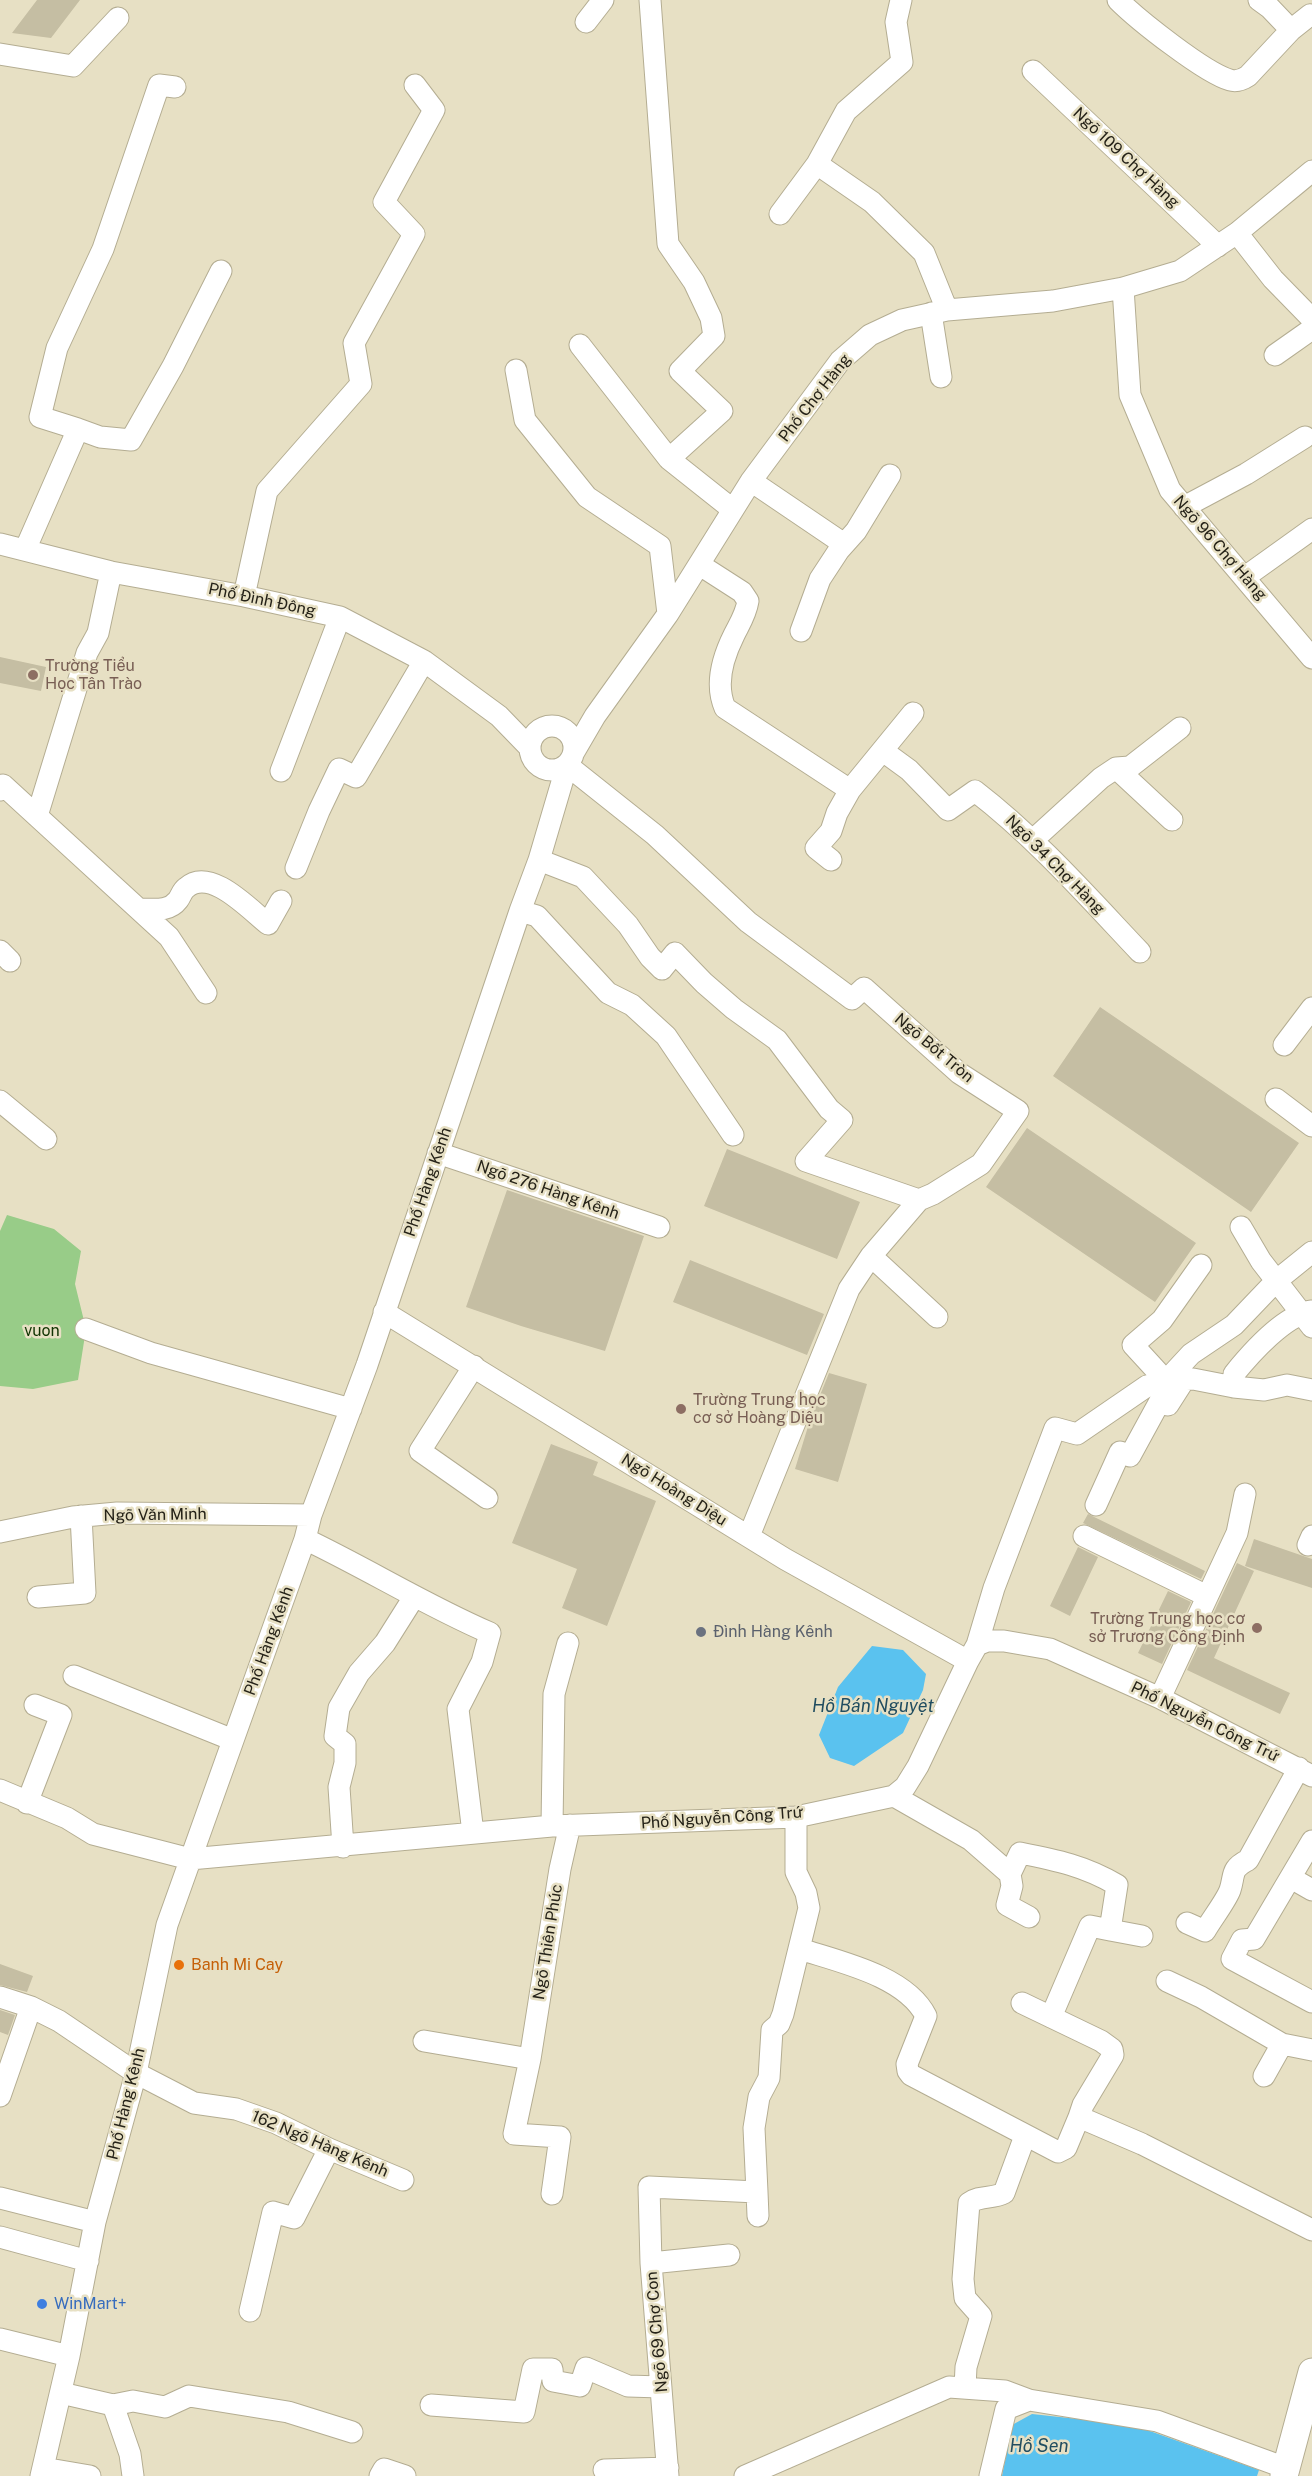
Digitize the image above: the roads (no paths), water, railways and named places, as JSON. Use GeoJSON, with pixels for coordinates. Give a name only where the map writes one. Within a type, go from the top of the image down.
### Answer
{"type":"FeatureCollection","features":[{"type":"Feature","properties":{"kind":"main road"},"geometry":{"type":"LineString","coordinates":[[1285,2472],[1312,2372]]}},
{"type":"Feature","properties":{"kind":"street"},"geometry":{"type":"LineString","coordinates":[[586,22],[603,0]]}},
{"type":"Feature","properties":{"kind":"street"},"geometry":{"type":"LineString","coordinates":[[650,0],[668,244],[694,282],[711,318],[714,336],[680,371],[722,411],[669,459]]}},
{"type":"Feature","properties":{"kind":"street"},"geometry":{"type":"LineString","coordinates":[[780,214],[818,164],[846,111],[902,62],[897,22],[901,0]]}},
{"type":"Feature","properties":{"kind":"street"},"geometry":{"type":"LineString","coordinates":[[1118,0],[1197,62],[1233,81],[1242,80],[1248,76],[1291,30],[1310,15],[1312,16]]}},
{"type":"Feature","properties":{"kind":"street"},"geometry":{"type":"LineString","coordinates":[[1259,0],[1291,30]]}},
{"type":"Feature","properties":{"kind":"street"},"geometry":{"type":"LineString","coordinates":[[0,54],[73,66],[118,18]]}},
{"type":"Feature","properties":{"kind":"street","name":"Ngõ 109 Chợ Hàng"},"geometry":{"type":"LineString","coordinates":[[1033,71],[1218,246]]}},
{"type":"Feature","properties":{"kind":"street"},"geometry":{"type":"LineString","coordinates":[[175,87],[159,85],[103,249],[57,348],[40,417],[100,437],[131,440],[174,366],[221,271]]}},
{"type":"Feature","properties":{"kind":"street"},"geometry":{"type":"LineString","coordinates":[[244,596],[267,490],[361,384],[354,343],[414,234],[384,202],[434,110],[415,85]]}},
{"type":"Feature","properties":{"kind":"street"},"geometry":{"type":"LineString","coordinates":[[818,164],[872,202],[924,254],[939,312],[940,377]]}},
{"type":"Feature","properties":{"kind":"street","name":"Phố Chợ Hàng"},"geometry":{"type":"LineString","coordinates":[[570,758],[595,716],[668,614],[700,565],[732,508],[751,481],[840,361],[870,335],[902,320],[939,312],[1053,301],[1123,288],[1180,271],[1237,233],[1312,171]]}},
{"type":"Feature","properties":{"kind":"street"},"geometry":{"type":"LineString","coordinates":[[1237,233],[1273,279],[1312,319]]}},
{"type":"Feature","properties":{"kind":"street","name":"Ngõ 96 Chợ Hàng"},"geometry":{"type":"LineString","coordinates":[[1123,288],[1130,395],[1170,490],[1312,658]]}},
{"type":"Feature","properties":{"kind":"street"},"geometry":{"type":"LineString","coordinates":[[1275,355],[1312,329]]}},
{"type":"Feature","properties":{"kind":"street"},"geometry":{"type":"LineString","coordinates":[[580,345],[669,459],[732,508]]}},
{"type":"Feature","properties":{"kind":"street"},"geometry":{"type":"LineString","coordinates":[[516,370],[525,420],[587,497],[660,546],[668,614]]}},
{"type":"Feature","properties":{"kind":"street"},"geometry":{"type":"LineString","coordinates":[[25,550],[78,429]]}},
{"type":"Feature","properties":{"kind":"street"},"geometry":{"type":"LineString","coordinates":[[1184,507],[1246,474],[1305,436]]}},
{"type":"Feature","properties":{"kind":"street"},"geometry":{"type":"LineString","coordinates":[[801,631],[820,579],[856,531],[890,475]]}},
{"type":"Feature","properties":{"kind":"street"},"geometry":{"type":"LineString","coordinates":[[751,481],[844,544]]}},
{"type":"Feature","properties":{"kind":"street"},"geometry":{"type":"LineString","coordinates":[[1245,577],[1312,529]]}},
{"type":"Feature","properties":{"kind":"street","name":"Phố Đình Đông"},"geometry":{"type":"LineString","coordinates":[[0,544],[111,572],[244,596],[340,617],[424,662],[499,716],[537,748]]}},
{"type":"Feature","properties":{"kind":"street"},"geometry":{"type":"LineString","coordinates":[[700,565],[742,592],[748,601],[747,612],[730,644],[719,685],[720,696],[725,708],[850,790]]}},
{"type":"Feature","properties":{"kind":"street"},"geometry":{"type":"LineString","coordinates":[[37,816],[87,653],[98,633],[111,572]]}},
{"type":"Feature","properties":{"kind":"street"},"geometry":{"type":"LineString","coordinates":[[281,771],[340,617]]}},
{"type":"Feature","properties":{"kind":"street"},"geometry":{"type":"LineString","coordinates":[[296,868],[339,769],[356,777],[424,662]]}},
{"type":"Feature","properties":{"kind":"street"},"geometry":{"type":"LineString","coordinates":[[831,860],[816,848],[831,831],[837,813],[850,790],[913,713]]}},
{"type":"Feature","properties":{"kind":"street","name":"Phố Chợ Hàng"},"geometry":{"type":"LineString","coordinates":[[567,732],[595,716]]}},
{"type":"Feature","properties":{"kind":"street"},"geometry":{"type":"LineString","coordinates":[[537,748],[554,770],[570,758],[572,738],[567,732],[554,726],[537,748],[552,820]]}},
{"type":"Feature","properties":{"kind":"street"},"geometry":{"type":"LineString","coordinates":[[1033,840],[1101,778],[1116,768],[1130,766],[1180,728]]}},
{"type":"Feature","properties":{"kind":"street","name":"Ngõ 34 Chợ Hàng"},"geometry":{"type":"LineString","coordinates":[[884,751],[909,770],[948,810],[975,791],[1033,840],[1140,952]]}},
{"type":"Feature","properties":{"kind":"street","name":"Phố Hàng Kênh"},"geometry":{"type":"LineString","coordinates":[[42,2472],[69,2356],[96,2222],[136,2073],[167,1925],[305,1539],[311,1515],[351,1409],[539,860],[570,758]]}},
{"type":"Feature","properties":{"kind":"street","name":"Ngõ Bốt Tròn"},"geometry":{"type":"LineString","coordinates":[[570,758],[748,922],[852,999],[864,988],[959,1073],[1018,1111],[981,1164],[933,1194],[919,1200],[871,1256],[849,1289],[749,1536]]}},
{"type":"Feature","properties":{"kind":"street"},"geometry":{"type":"LineString","coordinates":[[1116,768],[1172,820]]}},
{"type":"Feature","properties":{"kind":"street"},"geometry":{"type":"LineString","coordinates":[[0,790],[3,785],[169,937],[206,993]]}},
{"type":"Feature","properties":{"kind":"street"},"geometry":{"type":"LineString","coordinates":[[539,860],[583,877],[628,925],[650,957],[662,969],[675,953],[734,1010],[777,1040],[829,1109],[842,1120],[806,1161],[919,1200]]}},
{"type":"Feature","properties":{"kind":"street"},"geometry":{"type":"LineString","coordinates":[[140,909],[166,909],[177,902],[185,888],[196,882],[210,882],[230,893],[268,924],[281,902]]}},
{"type":"Feature","properties":{"kind":"street"},"geometry":{"type":"LineString","coordinates":[[520,911],[537,916],[608,993],[632,1005],[666,1036],[733,1135]]}},
{"type":"Feature","properties":{"kind":"street"},"geometry":{"type":"LineString","coordinates":[[1284,1045],[1312,1008]]}},
{"type":"Feature","properties":{"kind":"street"},"geometry":{"type":"LineString","coordinates":[[1276,1100],[1312,1126]]}},
{"type":"Feature","properties":{"kind":"street"},"geometry":{"type":"LineString","coordinates":[[0,1101],[46,1139]]}},
{"type":"Feature","properties":{"kind":"street","name":"Ngõ 276 Hàng Kênh"},"geometry":{"type":"LineString","coordinates":[[438,1153],[659,1227]]}},
{"type":"Feature","properties":{"kind":"street"},"geometry":{"type":"LineString","coordinates":[[1234,1388],[1234,1374],[1253,1351],[1308,1317],[1261,1261],[1241,1227]]}},
{"type":"Feature","properties":{"kind":"street"},"geometry":{"type":"LineString","coordinates":[[1096,1505],[1120,1452],[1130,1456],[1160,1401],[1168,1405],[1175,1380],[1191,1354],[1234,1325],[1276,1281],[1312,1252]]}},
{"type":"Feature","properties":{"kind":"street"},"geometry":{"type":"LineString","coordinates":[[871,1256],[937,1317]]}},
{"type":"Feature","properties":{"kind":"street"},"geometry":{"type":"LineString","coordinates":[[1175,1380],[1133,1345],[1162,1320],[1201,1264]]}},
{"type":"Feature","properties":{"kind":"street","name":"Ngõ Hoàng Diệu"},"geometry":{"type":"LineString","coordinates":[[384,1312],[785,1559],[972,1653]]}},
{"type":"Feature","properties":{"kind":"street"},"geometry":{"type":"LineString","coordinates":[[86,1329],[151,1353],[351,1409]]}},
{"type":"Feature","properties":{"kind":"street"},"geometry":{"type":"LineString","coordinates":[[474,1366],[420,1451],[487,1498]]}},
{"type":"Feature","properties":{"kind":"street"},"geometry":{"type":"LineString","coordinates":[[1010,1874],[971,1840],[894,1796],[905,1787],[918,1766],[972,1653],[993,1588],[1055,1428],[1077,1434],[1147,1386],[1175,1380],[1193,1379],[1234,1388],[1264,1390],[1287,1385],[1312,1390]]}},
{"type":"Feature","properties":{"kind":"street"},"geometry":{"type":"LineString","coordinates":[[1160,1698],[1237,1533],[1245,1494]]}},
{"type":"Feature","properties":{"kind":"street","name":"Ngõ Văn Minh"},"geometry":{"type":"LineString","coordinates":[[0,1532],[81,1516],[117,1513],[311,1515]]}},
{"type":"Feature","properties":{"kind":"street"},"geometry":{"type":"LineString","coordinates":[[38,1597],[85,1593],[81,1516]]}},
{"type":"Feature","properties":{"kind":"street"},"geometry":{"type":"LineString","coordinates":[[1084,1536],[1207,1596]]}},
{"type":"Feature","properties":{"kind":"street"},"geometry":{"type":"LineString","coordinates":[[305,1539],[358,1565],[414,1597],[490,1633],[482,1662],[458,1709],[473,1833]]}},
{"type":"Feature","properties":{"kind":"street"},"geometry":{"type":"LineString","coordinates":[[343,1847],[339,1787],[345,1763],[345,1744],[335,1736],[339,1708],[359,1673],[385,1643],[414,1597]]}},
{"type":"Feature","properties":{"kind":"street","name":"Phố Nguyễn Công Trứ"},"geometry":{"type":"LineString","coordinates":[[972,1653],[987,1641],[1004,1641],[1050,1649],[1160,1698],[1305,1772]]}},
{"type":"Feature","properties":{"kind":"street","name":"Ngõ Thiên Phúc"},"geometry":{"type":"LineString","coordinates":[[552,2194],[560,2138],[514,2134],[530,2059],[560,1869],[561,1826],[554,1694],[568,1643]]}},
{"type":"Feature","properties":{"kind":"street"},"geometry":{"type":"LineString","coordinates":[[74,1676],[233,1740]]}},
{"type":"Feature","properties":{"kind":"street"},"geometry":{"type":"LineString","coordinates":[[27,1803],[61,1715],[35,1705]]}},
{"type":"Feature","properties":{"kind":"street"},"geometry":{"type":"LineString","coordinates":[[1187,1923],[1204,1931],[1229,1891],[1232,1874],[1240,1864],[1248,1860],[1305,1772]]}},
{"type":"Feature","properties":{"kind":"street","name":"Phố Nguyễn Công Trứ"},"geometry":{"type":"LineString","coordinates":[[0,1790],[67,1818],[93,1834],[190,1859],[561,1826],[796,1817],[894,1796]]}},
{"type":"Feature","properties":{"kind":"street"},"geometry":{"type":"LineString","coordinates":[[758,2216],[754,2128],[756,2108],[769,2078],[772,2030],[779,2024],[783,2014],[809,1908],[806,1893],[796,1872],[796,1817]]}},
{"type":"Feature","properties":{"kind":"street"},"geometry":{"type":"LineString","coordinates":[[1312,1841],[1254,1939],[1242,1940],[1232,1959],[1312,2002]]}},
{"type":"Feature","properties":{"kind":"street"},"geometry":{"type":"LineString","coordinates":[[1029,1917],[1006,1905],[1012,1886],[1010,1874],[1020,1853],[1065,1862],[1093,1871],[1117,1885],[1110,1930]]}},
{"type":"Feature","properties":{"kind":"street"},"geometry":{"type":"LineString","coordinates":[[1291,1878],[1312,1890]]}},
{"type":"Feature","properties":{"kind":"street"},"geometry":{"type":"LineString","coordinates":[[1051,2017],[1090,1926],[1142,1936]]}},
{"type":"Feature","properties":{"kind":"street"},"geometry":{"type":"LineString","coordinates":[[800,1949],[872,1973],[900,1989],[922,2008],[926,2016],[907,2064],[911,2075],[1058,2152],[1066,2148],[1083,2105],[1113,2055],[1112,2049],[1101,2041],[1022,2003]]}},
{"type":"Feature","properties":{"kind":"street"},"geometry":{"type":"LineString","coordinates":[[1167,1981],[1201,1997],[1282,2044],[1312,2050]]}},
{"type":"Feature","properties":{"kind":"street","name":"162 Ngõ Hàng Kênh"},"geometry":{"type":"LineString","coordinates":[[0,1997],[31,2007],[59,2021],[136,2073],[194,2103],[236,2109],[276,2123],[329,2149],[403,2180]]}},
{"type":"Feature","properties":{"kind":"street"},"geometry":{"type":"LineString","coordinates":[[0,2096],[31,2007]]}},
{"type":"Feature","properties":{"kind":"street"},"geometry":{"type":"LineString","coordinates":[[424,2041],[530,2059]]}},
{"type":"Feature","properties":{"kind":"street"},"geometry":{"type":"LineString","coordinates":[[1264,2076],[1282,2044]]}},
{"type":"Feature","properties":{"kind":"street"},"geometry":{"type":"LineString","coordinates":[[1079,2117],[1142,2144],[1312,2230]]}},
{"type":"Feature","properties":{"kind":"street"},"geometry":{"type":"LineString","coordinates":[[965,2388],[966,2367],[981,2316],[965,2298],[963,2280],[969,2203],[975,2199],[1005,2193],[1025,2136]]}},
{"type":"Feature","properties":{"kind":"street"},"geometry":{"type":"LineString","coordinates":[[250,2311],[273,2212],[294,2218],[329,2149]]}},
{"type":"Feature","properties":{"kind":"street","name":"Ngõ 69 Chợ Con"},"geometry":{"type":"LineString","coordinates":[[668,2472],[651,2263],[649,2187],[757,2192]]}},
{"type":"Feature","properties":{"kind":"street"},"geometry":{"type":"LineString","coordinates":[[0,2198],[96,2222]]}},
{"type":"Feature","properties":{"kind":"street"},"geometry":{"type":"LineString","coordinates":[[0,2237],[88,2261]]}},
{"type":"Feature","properties":{"kind":"street"},"geometry":{"type":"LineString","coordinates":[[651,2263],[729,2255]]}},
{"type":"Feature","properties":{"kind":"street"},"geometry":{"type":"LineString","coordinates":[[0,2339],[69,2356]]}},
{"type":"Feature","properties":{"kind":"street"},"geometry":{"type":"LineString","coordinates":[[432,2405],[524,2412],[533,2369],[552,2369],[553,2381],[580,2386],[586,2368],[628,2386],[661,2387]]}},
{"type":"Feature","properties":{"kind":"street"},"geometry":{"type":"LineString","coordinates":[[745,2476],[949,2387],[1005,2391],[1029,2400],[1157,2421],[1285,2472]]}},
{"type":"Feature","properties":{"kind":"street"},"geometry":{"type":"LineString","coordinates":[[61,2393],[113,2405],[133,2402],[165,2407],[189,2396],[288,2412],[352,2433]]}},
{"type":"Feature","properties":{"kind":"street"},"geometry":{"type":"LineString","coordinates":[[990,2476],[1006,2409],[1029,2400]]}},
{"type":"Feature","properties":{"kind":"street"},"geometry":{"type":"LineString","coordinates":[[113,2405],[130,2454],[133,2476]]}},
{"type":"Feature","properties":{"kind":"street"},"geometry":{"type":"LineString","coordinates":[[380,2476],[384,2469],[405,2476]]}},
{"type":"Feature","properties":{"kind":"street"},"geometry":{"type":"LineString","coordinates":[[604,2469],[668,2472]]}},
{"type":"Feature","properties":{"kind":"street"},"geometry":{"type":"LineString","coordinates":[[42,2472],[90,2476]]}},
{"type":"Feature","properties":{"kind":"water","name":"Hồ Bán Nguyệt"},"geometry":{"type":"Polygon","coordinates":[[[872,1646],[903,1650],[926,1674],[923,1690],[903,1733],[854,1766],[830,1758],[819,1735],[838,1687],[872,1646]]]}},
{"type":"Feature","properties":{"kind":"water","name":"Hồ Sen"},"geometry":{"type":"Polygon","coordinates":[[[1032,2414],[1133,2425],[1259,2470],[1257,2476],[1002,2476],[1012,2425],[1032,2414]]]}},
{"type":"Feature","properties":{"kind":"place","name":"Trường Tiểu Học Tân Trào"},"geometry":{"type":"Point","coordinates":[33,675]}},
{"type":"Feature","properties":{"kind":"place","name":"Trường Trung học cơ sở Hoàng Diệu"},"geometry":{"type":"Point","coordinates":[681,1409]}},
{"type":"Feature","properties":{"kind":"place","name":"Trường Trung học cơ sở Trương Công Định"},"geometry":{"type":"Point","coordinates":[1257,1628]}},
{"type":"Feature","properties":{"kind":"place","name":"Đình Hàng Kênh"},"geometry":{"type":"Point","coordinates":[701,1632]}},
{"type":"Feature","properties":{"kind":"place","name":"Banh Mi Cay"},"geometry":{"type":"Point","coordinates":[179,1965]}},
{"type":"Feature","properties":{"kind":"place","name":"WinMart+"},"geometry":{"type":"Point","coordinates":[42,2304]}},
{"type":"Feature","properties":{"kind":"park label","name":"vuon"},"geometry":{"type":"Point","coordinates":[42,1331]}}]}
